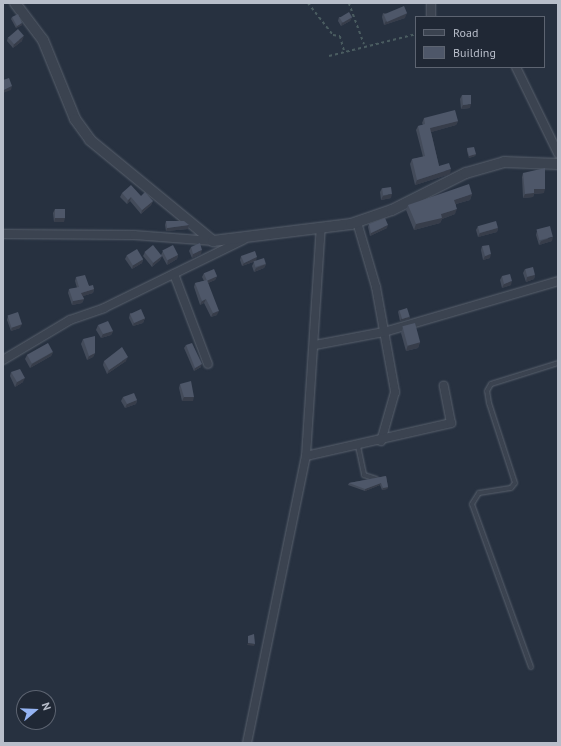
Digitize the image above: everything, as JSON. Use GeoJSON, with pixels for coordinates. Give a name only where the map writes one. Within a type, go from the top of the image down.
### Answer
{"type":"FeatureCollection","features":[{"type":"Feature","properties":{"kind":"street"},"geometry":{"type":"LineString","coordinates":[[14,3],[43,40],[75,119],[90,140],[213,241]]}},
{"type":"Feature","properties":{"kind":"street"},"geometry":{"type":"LineString","coordinates":[[431,3],[431,16]]}},
{"type":"Feature","properties":{"kind":"street"},"geometry":{"type":"LineString","coordinates":[[516,68],[558,153]]}},
{"type":"Feature","properties":{"kind":"street"},"geometry":{"type":"LineString","coordinates":[[3,234],[134,235],[213,241],[243,240],[356,222],[392,210],[466,173],[504,162],[558,164]]}},
{"type":"Feature","properties":{"kind":"street"},"geometry":{"type":"LineString","coordinates":[[356,222],[384,332],[395,392],[381,441]]}},
{"type":"Feature","properties":{"kind":"street"},"geometry":{"type":"LineString","coordinates":[[247,743],[306,456],[321,227]]}},
{"type":"Feature","properties":{"kind":"street"},"geometry":{"type":"LineString","coordinates":[[3,360],[70,320],[104,308],[243,240]]}},
{"type":"Feature","properties":{"kind":"street"},"geometry":{"type":"LineString","coordinates":[[174,274],[208,364]]}},
{"type":"Feature","properties":{"kind":"street"},"geometry":{"type":"LineString","coordinates":[[314,345],[384,332],[558,281]]}},
{"type":"Feature","properties":{"kind":"street"},"geometry":{"type":"LineString","coordinates":[[306,456],[381,441],[452,423],[444,386]]}},
{"type":"Feature","properties":{"kind":"lane"},"geometry":{"type":"LineString","coordinates":[[531,667],[472,504],[479,494],[511,488],[515,483],[489,403],[487,391],[491,384],[558,363]]}},
{"type":"Feature","properties":{"kind":"lane"},"geometry":{"type":"LineString","coordinates":[[358,446],[364,474],[376,478]]}},
{"type":"Feature","properties":{"kind":"path"},"geometry":{"type":"LineString","coordinates":[[308,3],[333,35],[340,36],[344,50]]}},
{"type":"Feature","properties":{"kind":"path"},"geometry":{"type":"LineString","coordinates":[[349,3],[364,45]]}},
{"type":"Feature","properties":{"kind":"path"},"geometry":{"type":"LineString","coordinates":[[329,56],[344,50],[415,34]]}},
{"type":"Feature","properties":{"kind":"building"},"geometry":{"type":"Polygon","coordinates":[[[404,6],[407,13],[387,22],[384,15],[404,6]]]}},
{"type":"Feature","properties":{"kind":"building"},"geometry":{"type":"Polygon","coordinates":[[[349,12],[352,17],[343,23],[340,18],[349,12]]]}},
{"type":"Feature","properties":{"kind":"building"},"geometry":{"type":"Polygon","coordinates":[[[18,14],[22,23],[17,26],[12,17],[18,14]]]}},
{"type":"Feature","properties":{"kind":"building"},"geometry":{"type":"Polygon","coordinates":[[[18,29],[24,36],[14,44],[8,38],[18,29]]]}},
{"type":"Feature","properties":{"kind":"building"},"geometry":{"type":"Polygon","coordinates":[[[9,78],[12,86],[4,90],[3,80],[9,78]]]}},
{"type":"Feature","properties":{"kind":"building"},"geometry":{"type":"Polygon","coordinates":[[[462,95],[471,95],[471,104],[463,105],[462,95]]]}},
{"type":"Feature","properties":{"kind":"building"},"geometry":{"type":"Polygon","coordinates":[[[455,110],[458,121],[430,128],[439,166],[449,163],[451,169],[417,180],[412,159],[425,156],[418,126],[425,124],[424,118],[455,110]]]}},
{"type":"Feature","properties":{"kind":"building"},"geometry":{"type":"Polygon","coordinates":[[[474,147],[476,154],[469,156],[467,148],[474,147]]]}},
{"type":"Feature","properties":{"kind":"building"},"geometry":{"type":"Polygon","coordinates":[[[545,168],[545,189],[534,189],[534,193],[525,194],[523,173],[545,168]]]}},
{"type":"Feature","properties":{"kind":"building"},"geometry":{"type":"Polygon","coordinates":[[[469,184],[472,194],[454,200],[457,209],[441,214],[442,218],[416,224],[408,205],[469,184]]]}},
{"type":"Feature","properties":{"kind":"building"},"geometry":{"type":"Polygon","coordinates":[[[131,185],[141,196],[145,192],[153,201],[142,210],[131,197],[128,200],[122,193],[131,185]]]}},
{"type":"Feature","properties":{"kind":"building"},"geometry":{"type":"Polygon","coordinates":[[[391,187],[392,194],[383,195],[382,188],[391,187]]]}},
{"type":"Feature","properties":{"kind":"building"},"geometry":{"type":"Polygon","coordinates":[[[55,209],[65,209],[65,218],[55,218],[55,209]]]}},
{"type":"Feature","properties":{"kind":"building"},"geometry":{"type":"Polygon","coordinates":[[[385,218],[388,225],[371,233],[369,224],[385,218]]]}},
{"type":"Feature","properties":{"kind":"building"},"geometry":{"type":"Polygon","coordinates":[[[166,221],[184,221],[189,225],[167,228],[166,221]]]}},
{"type":"Feature","properties":{"kind":"building"},"geometry":{"type":"Polygon","coordinates":[[[496,221],[498,228],[480,233],[478,226],[496,221]]]}},
{"type":"Feature","properties":{"kind":"building"},"geometry":{"type":"Polygon","coordinates":[[[550,226],[553,237],[539,240],[536,230],[550,226]]]}},
{"type":"Feature","properties":{"kind":"building"},"geometry":{"type":"Polygon","coordinates":[[[200,243],[202,250],[193,254],[191,247],[200,243]]]}},
{"type":"Feature","properties":{"kind":"building"},"geometry":{"type":"Polygon","coordinates":[[[153,245],[162,256],[153,263],[144,252],[153,245]]]}},
{"type":"Feature","properties":{"kind":"building"},"geometry":{"type":"Polygon","coordinates":[[[173,245],[178,255],[167,260],[162,250],[173,245]]]}},
{"type":"Feature","properties":{"kind":"building"},"geometry":{"type":"Polygon","coordinates":[[[489,245],[491,254],[485,256],[482,246],[489,245]]]}},
{"type":"Feature","properties":{"kind":"building"},"geometry":{"type":"Polygon","coordinates":[[[137,249],[143,259],[133,265],[127,255],[137,249]]]}},
{"type":"Feature","properties":{"kind":"building"},"geometry":{"type":"Polygon","coordinates":[[[255,251],[257,257],[244,263],[241,256],[255,251]]]}},
{"type":"Feature","properties":{"kind":"building"},"geometry":{"type":"Polygon","coordinates":[[[264,258],[266,264],[255,267],[254,261],[264,258]]]}},
{"type":"Feature","properties":{"kind":"building"},"geometry":{"type":"Polygon","coordinates":[[[533,267],[535,275],[527,277],[525,269],[533,267]]]}},
{"type":"Feature","properties":{"kind":"building"},"geometry":{"type":"Polygon","coordinates":[[[214,269],[217,276],[207,281],[204,273],[214,269]]]}},
{"type":"Feature","properties":{"kind":"building"},"geometry":{"type":"Polygon","coordinates":[[[510,274],[512,281],[504,284],[502,276],[510,274]]]}},
{"type":"Feature","properties":{"kind":"building"},"geometry":{"type":"Polygon","coordinates":[[[85,275],[89,286],[93,285],[94,289],[81,293],[84,299],[73,301],[69,289],[79,287],[76,277],[85,275]]]}},
{"type":"Feature","properties":{"kind":"building"},"geometry":{"type":"Polygon","coordinates":[[[207,280],[219,311],[213,313],[206,299],[202,301],[195,283],[207,280]]]}},
{"type":"Feature","properties":{"kind":"building"},"geometry":{"type":"Polygon","coordinates":[[[407,308],[410,317],[402,319],[399,310],[407,308]]]}},
{"type":"Feature","properties":{"kind":"building"},"geometry":{"type":"Polygon","coordinates":[[[141,309],[145,318],[134,323],[130,314],[141,309]]]}},
{"type":"Feature","properties":{"kind":"building"},"geometry":{"type":"Polygon","coordinates":[[[18,312],[22,324],[12,328],[8,315],[18,312]]]}},
{"type":"Feature","properties":{"kind":"building"},"geometry":{"type":"Polygon","coordinates":[[[108,321],[113,331],[103,334],[98,325],[108,321]]]}},
{"type":"Feature","properties":{"kind":"building"},"geometry":{"type":"Polygon","coordinates":[[[415,323],[420,342],[408,346],[402,326],[415,323]]]}},
{"type":"Feature","properties":{"kind":"building"},"geometry":{"type":"Polygon","coordinates":[[[95,336],[95,353],[89,356],[83,339],[95,336]]]}},
{"type":"Feature","properties":{"kind":"building"},"geometry":{"type":"Polygon","coordinates":[[[48,343],[53,352],[32,363],[27,355],[48,343]]]}},
{"type":"Feature","properties":{"kind":"building"},"geometry":{"type":"Polygon","coordinates":[[[192,343],[202,364],[195,368],[186,345],[192,343]]]}},
{"type":"Feature","properties":{"kind":"building"},"geometry":{"type":"Polygon","coordinates":[[[122,347],[128,357],[109,370],[104,361],[122,347]]]}},
{"type":"Feature","properties":{"kind":"building"},"geometry":{"type":"Polygon","coordinates":[[[20,369],[25,378],[17,382],[11,372],[20,369]]]}},
{"type":"Feature","properties":{"kind":"building"},"geometry":{"type":"Polygon","coordinates":[[[191,381],[194,397],[184,397],[180,384],[191,381]]]}},
{"type":"Feature","properties":{"kind":"building"},"geometry":{"type":"Polygon","coordinates":[[[134,393],[137,400],[127,404],[123,397],[134,393]]]}},
{"type":"Feature","properties":{"kind":"building"},"geometry":{"type":"Polygon","coordinates":[[[386,476],[388,487],[383,488],[381,483],[365,489],[349,483],[386,476]]]}},
{"type":"Feature","properties":{"kind":"building"},"geometry":{"type":"Polygon","coordinates":[[[254,634],[255,644],[248,643],[248,636],[254,634]]]}}]}
